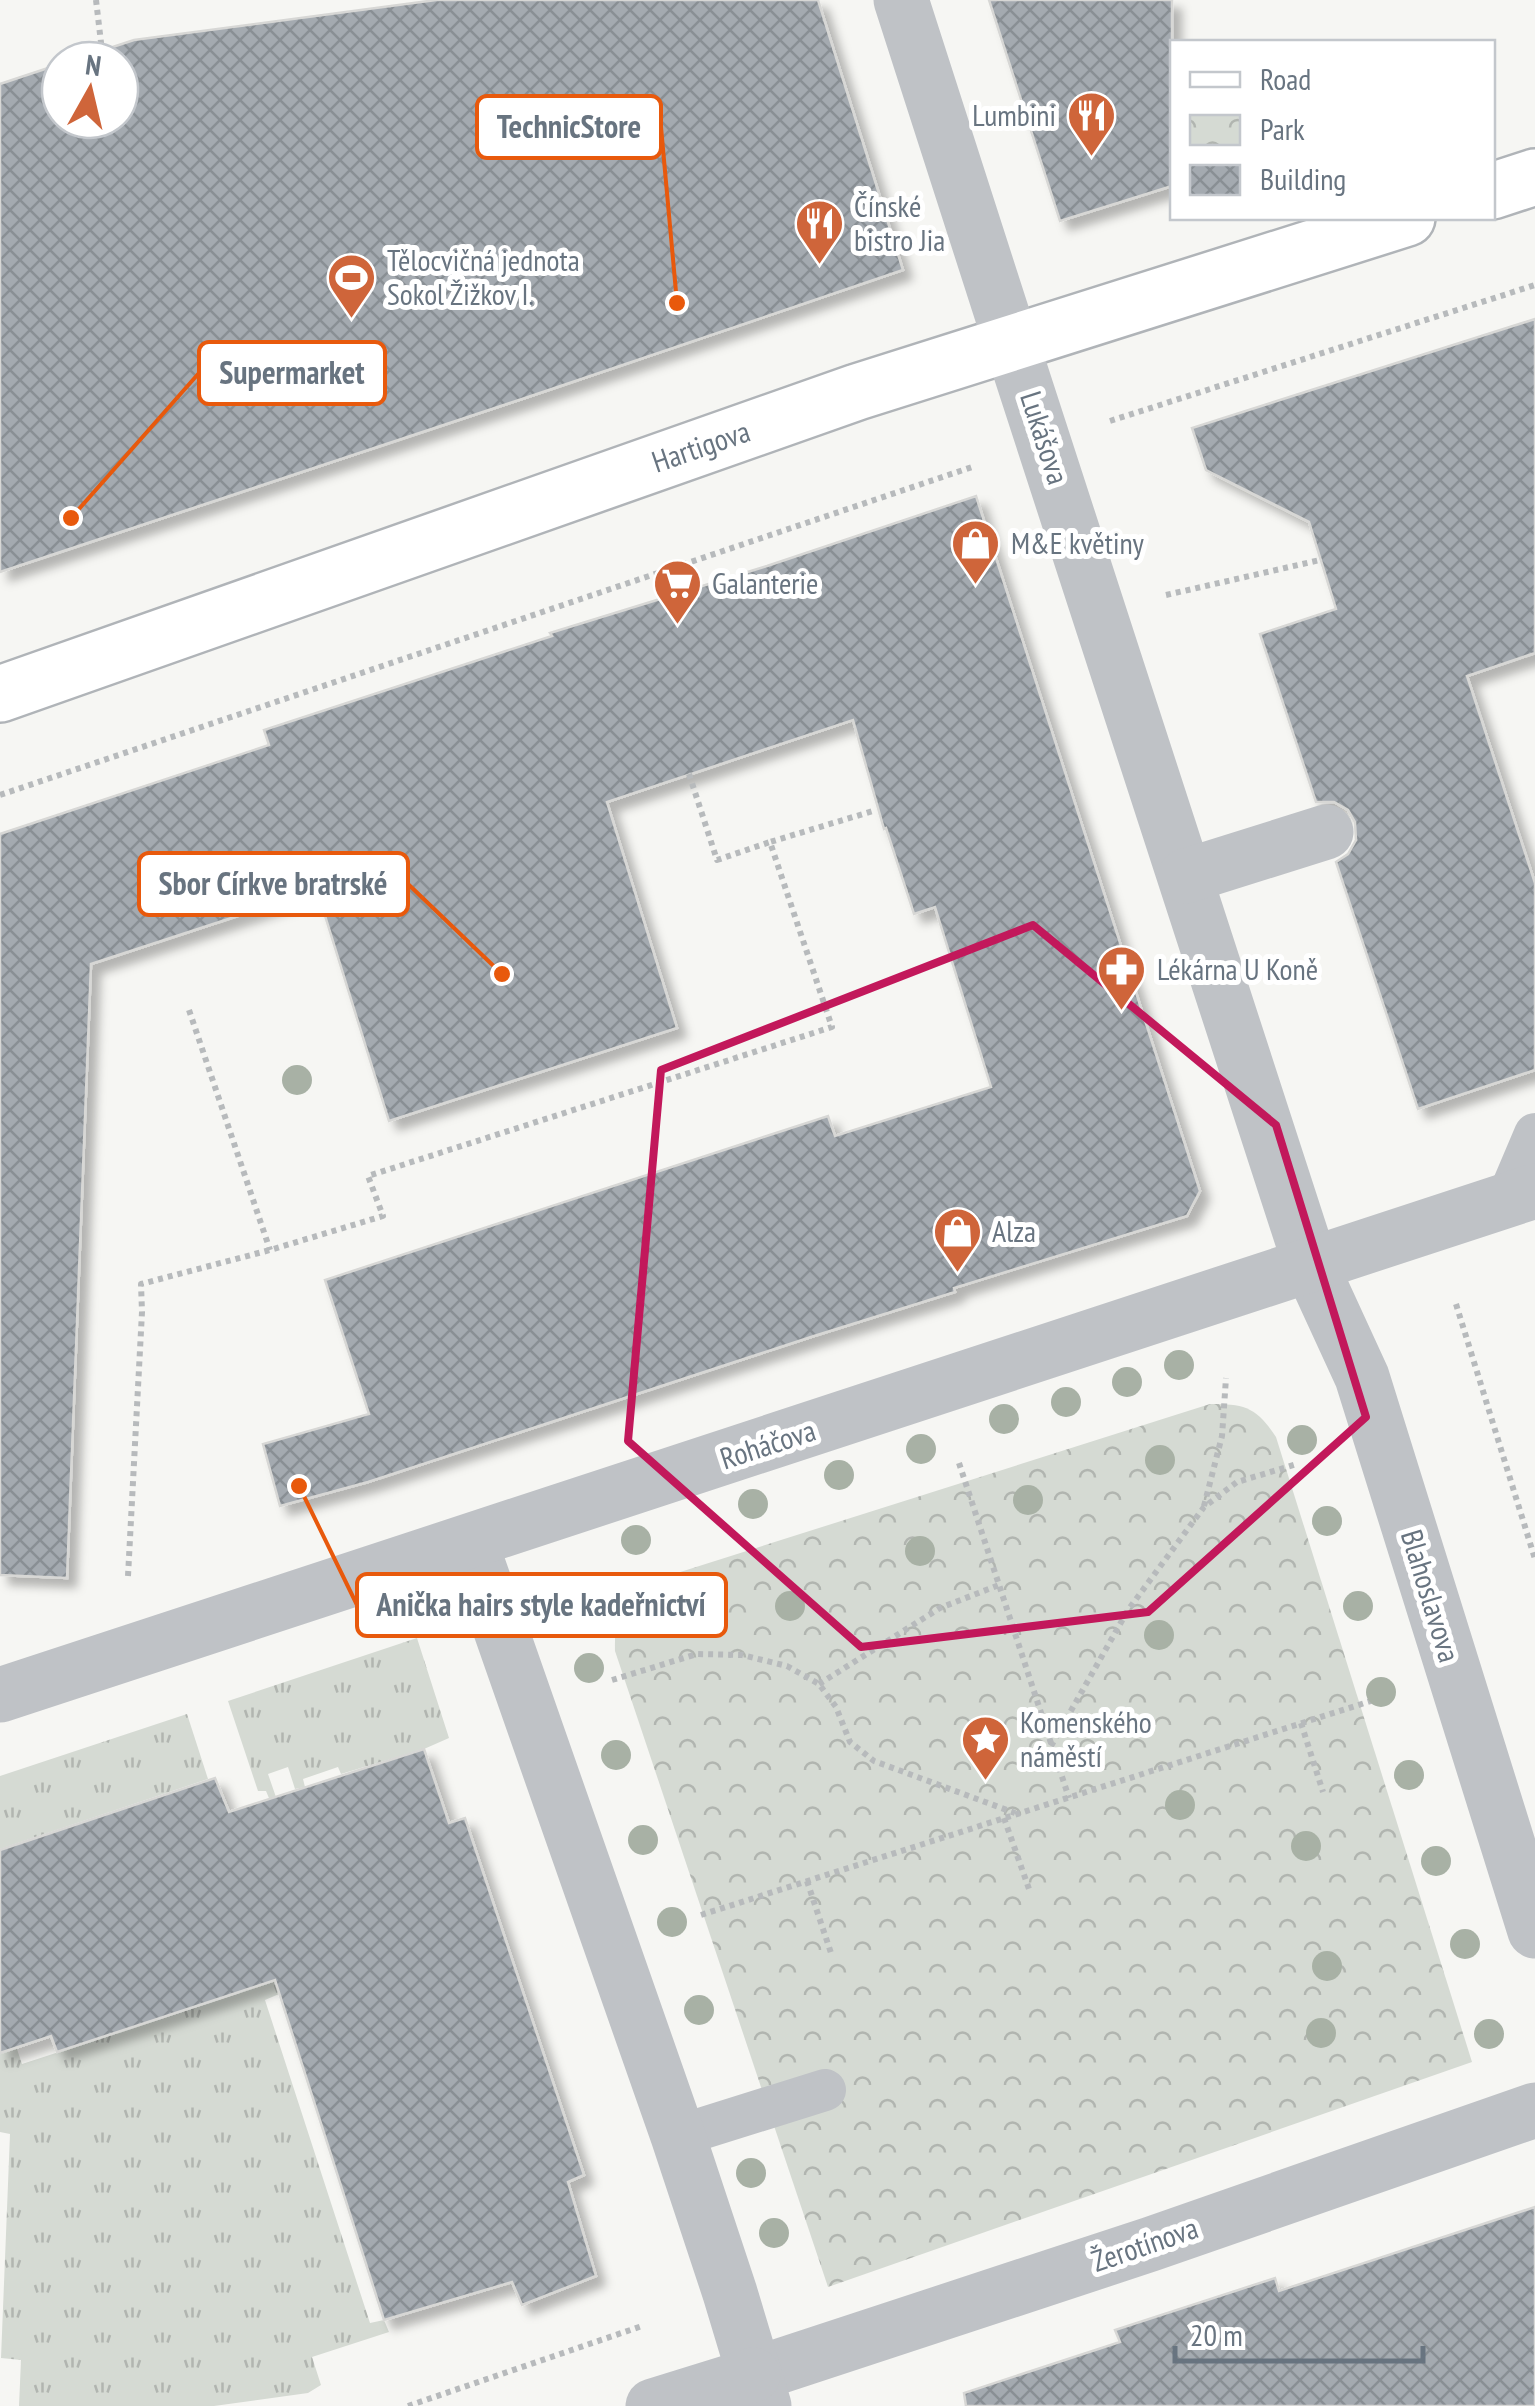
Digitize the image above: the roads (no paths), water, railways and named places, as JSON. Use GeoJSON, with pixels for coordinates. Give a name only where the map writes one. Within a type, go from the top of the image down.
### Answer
{"type":"FeatureCollection","features":[{"type":"Feature","properties":{"kind":"main road"},"geometry":{"type":"LineString","coordinates":[[1495,190],[1535,178]]}},
{"type":"Feature","properties":{"kind":"main road","name":"Hartigova"},"geometry":{"type":"LineString","coordinates":[[0,694],[856,392],[1402,220]]}},
{"type":"Feature","properties":{"kind":"street","name":"Lukášova"},"geometry":{"type":"LineString","coordinates":[[901,0],[1311,1266]]}},
{"type":"Feature","properties":{"kind":"street"},"geometry":{"type":"LineString","coordinates":[[1186,876],[1326,832]]}},
{"type":"Feature","properties":{"kind":"street","name":"Roháčova"},"geometry":{"type":"LineString","coordinates":[[0,1695],[1521,1196]]}},
{"type":"Feature","properties":{"kind":"street","name":"Blahoslavova"},"geometry":{"type":"LineString","coordinates":[[1311,1266],[1362,1377],[1535,1931]]}},
{"type":"Feature","properties":{"kind":"street"},"geometry":{"type":"LineString","coordinates":[[470,1542],[678,2136],[759,2390]]}},
{"type":"Feature","properties":{"kind":"street","name":"Žerotínova"},"geometry":{"type":"LineString","coordinates":[[653,2406],[759,2390],[1151,2244],[1535,2110]]}},
{"type":"Feature","properties":{"kind":"lane"},"geometry":{"type":"LineString","coordinates":[[1521,1196],[1535,1134]]}},
{"type":"Feature","properties":{"kind":"lane"},"geometry":{"type":"LineString","coordinates":[[678,2136],[825,2090]]}},
{"type":"Feature","properties":{"kind":"place","name":"Lumbini"},"geometry":{"type":"Point","coordinates":[1091,158]}},
{"type":"Feature","properties":{"kind":"place","name":"Čínské bistro Jia"},"geometry":{"type":"Point","coordinates":[819,266]}},
{"type":"Feature","properties":{"kind":"place","name":"TechnicStore"},"geometry":{"type":"Point","coordinates":[677,303]}},
{"type":"Feature","properties":{"kind":"place","name":"Tělocvičná jednota Sokol Žižkov I."},"geometry":{"type":"Point","coordinates":[352,320]}},
{"type":"Feature","properties":{"kind":"place","name":"Supermarket"},"geometry":{"type":"Point","coordinates":[71,518]}},
{"type":"Feature","properties":{"kind":"place","name":"M&E květiny"},"geometry":{"type":"Point","coordinates":[976,586]}},
{"type":"Feature","properties":{"kind":"place","name":"Galanterie"},"geometry":{"type":"Point","coordinates":[677,626]}},
{"type":"Feature","properties":{"kind":"place","name":"Sbor Církve bratrské"},"geometry":{"type":"Point","coordinates":[502,974]}},
{"type":"Feature","properties":{"kind":"place","name":"Lékárna U Koně"},"geometry":{"type":"Point","coordinates":[1122,1012]}},
{"type":"Feature","properties":{"kind":"place","name":"Alza"},"geometry":{"type":"Point","coordinates":[957,1274]}},
{"type":"Feature","properties":{"kind":"place","name":"Anička hairs style kadeřnictví"},"geometry":{"type":"Point","coordinates":[299,1486]}},
{"type":"Feature","properties":{"kind":"place","name":"Komenského náměstí"},"geometry":{"type":"Point","coordinates":[985,1782]}}]}
